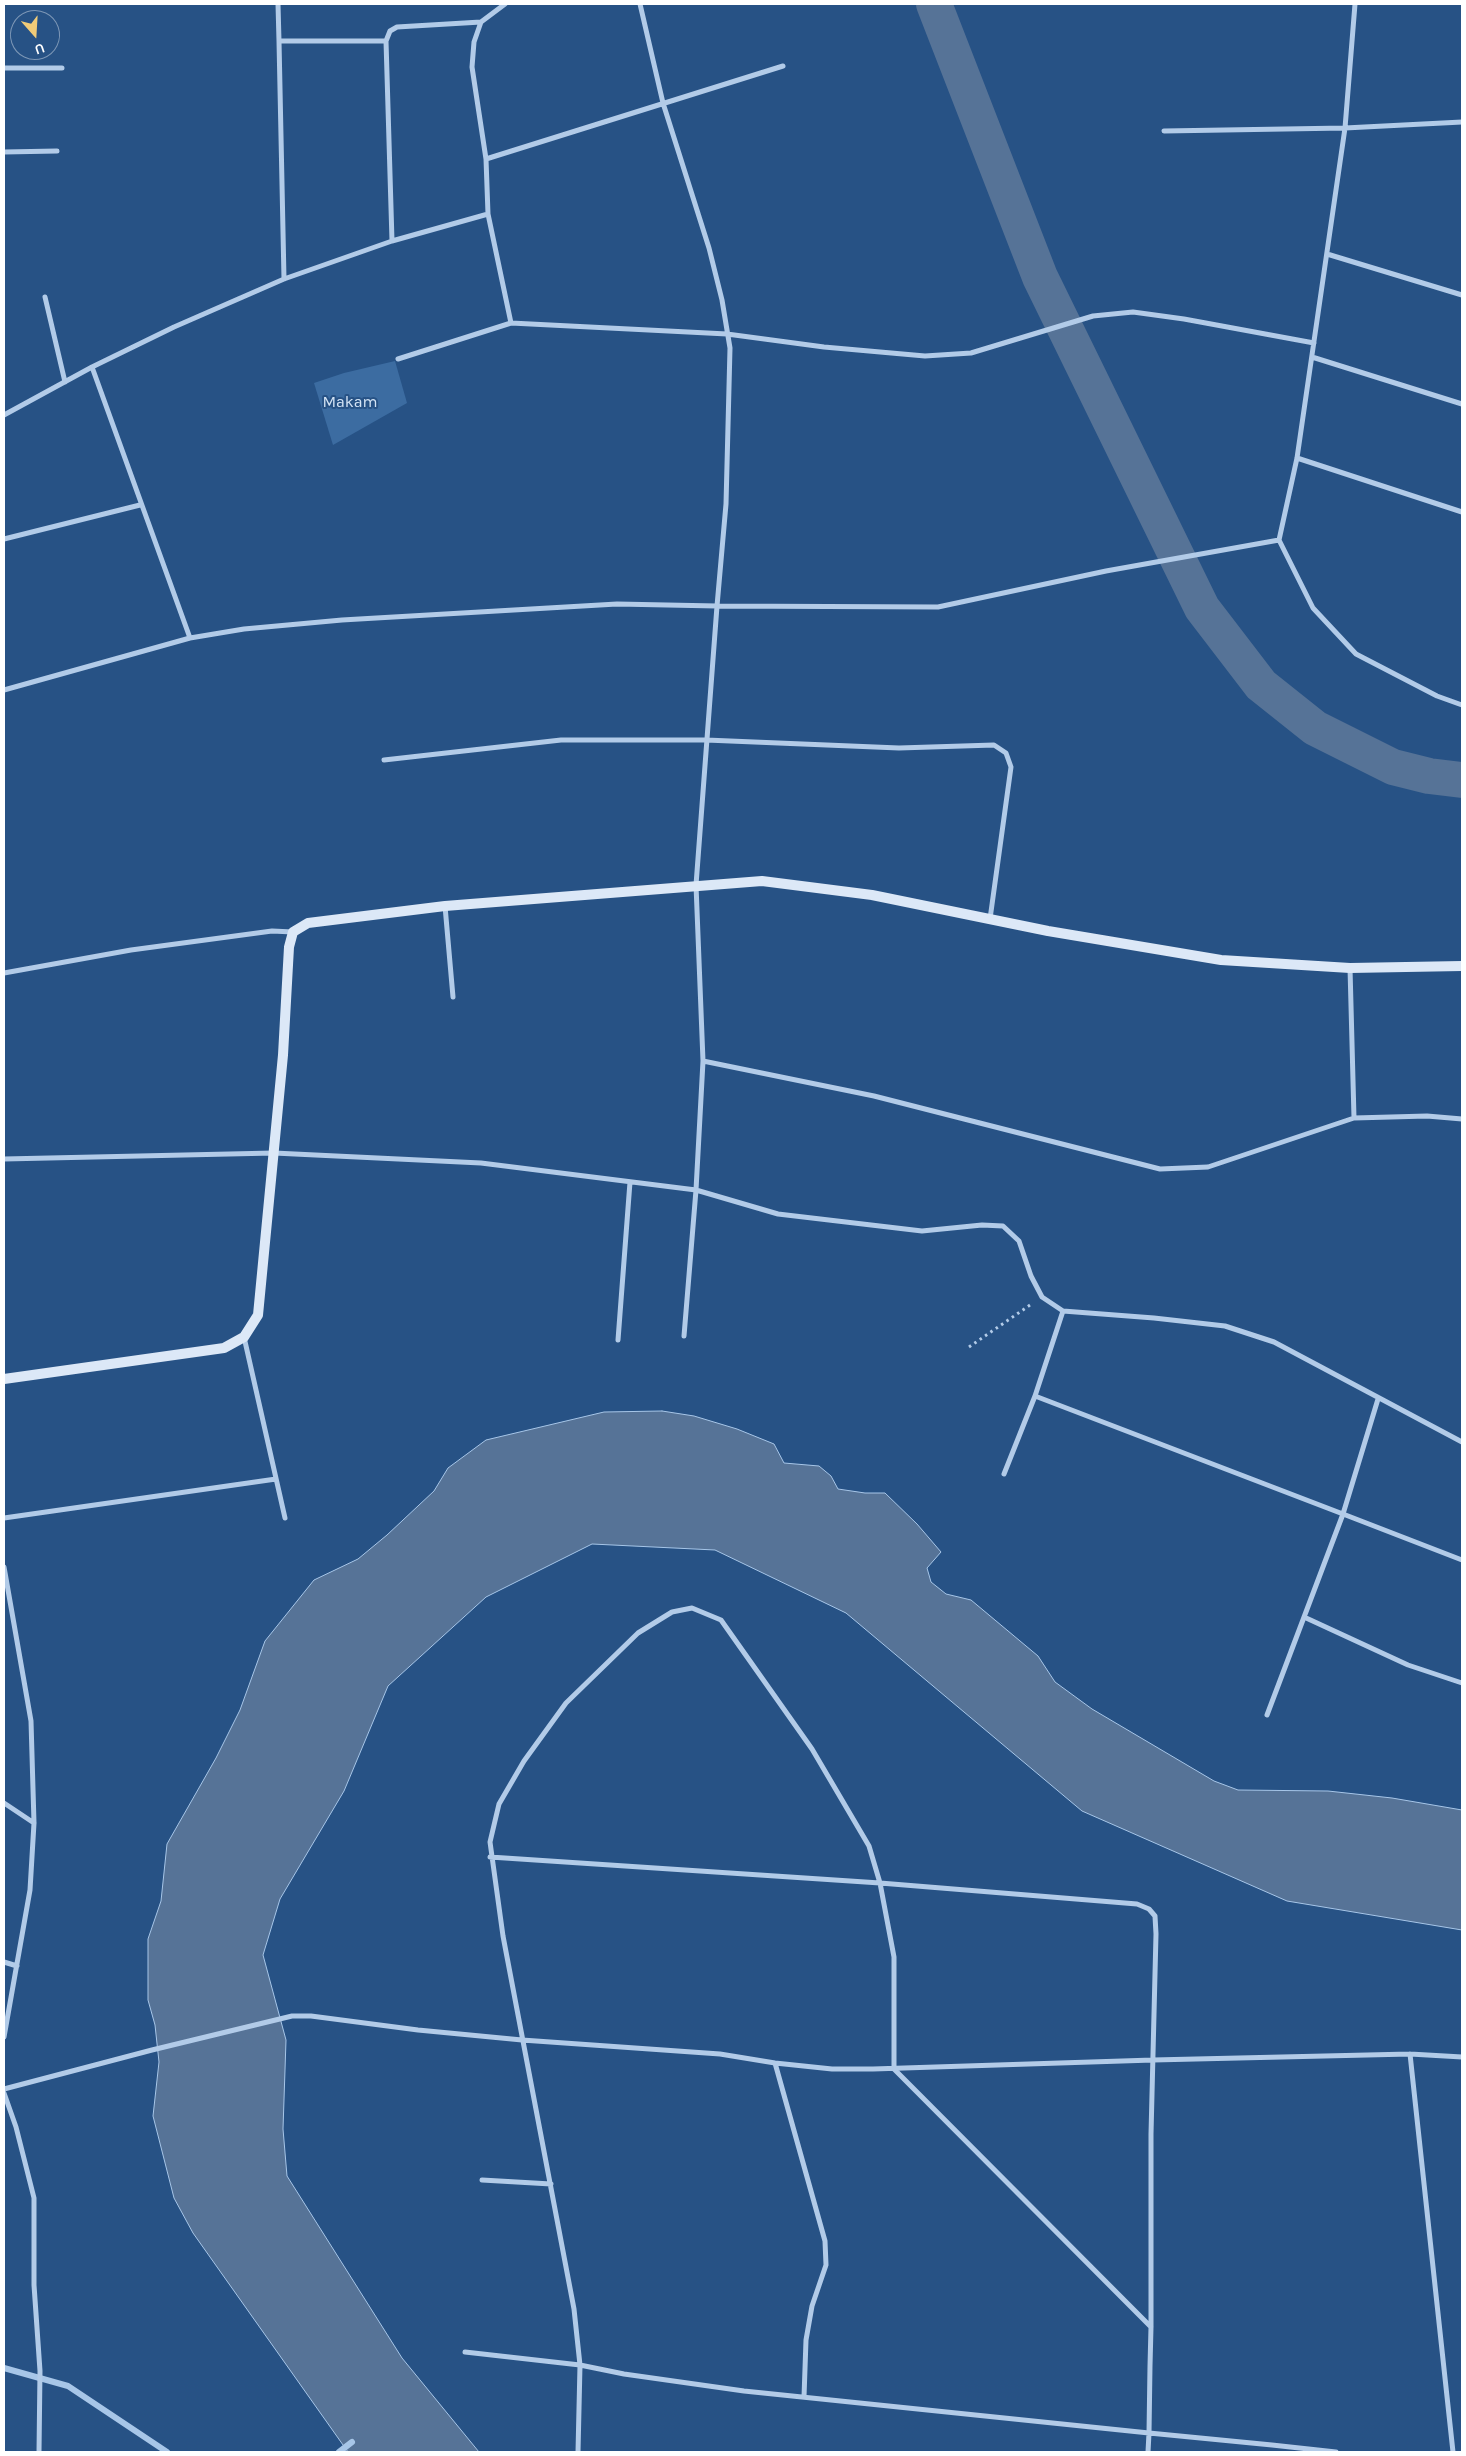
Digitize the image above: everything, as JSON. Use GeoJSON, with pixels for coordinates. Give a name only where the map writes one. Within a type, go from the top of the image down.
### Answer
{"type":"FeatureCollection","features":[{"type":"Feature","properties":{"kind":"street"},"geometry":{"type":"LineString","coordinates":[[278,4],[284,278]]}},
{"type":"Feature","properties":{"kind":"street"},"geometry":{"type":"LineString","coordinates":[[392,241],[386,42],[390,31],[398,27],[481,22],[505,4]]}},
{"type":"Feature","properties":{"kind":"street"},"geometry":{"type":"LineString","coordinates":[[640,4],[664,103],[709,248],[722,300],[730,348],[726,504],[696,885],[703,1061],[696,1190],[684,1336]]}},
{"type":"Feature","properties":{"kind":"street"},"geometry":{"type":"LineString","coordinates":[[1355,4],[1345,128],[1297,458],[1279,540],[1312,608],[1356,654],[1437,696],[1462,705]]}},
{"type":"Feature","properties":{"kind":"street"},"geometry":{"type":"LineString","coordinates":[[481,22],[474,42],[472,67],[486,159],[488,214],[511,323]]}},
{"type":"Feature","properties":{"kind":"street"},"geometry":{"type":"LineString","coordinates":[[279,41],[386,42]]}},
{"type":"Feature","properties":{"kind":"street"},"geometry":{"type":"LineString","coordinates":[[486,159],[784,66]]}},
{"type":"Feature","properties":{"kind":"street"},"geometry":{"type":"LineString","coordinates":[[4,68],[62,68]]}},
{"type":"Feature","properties":{"kind":"street"},"geometry":{"type":"LineString","coordinates":[[1164,131],[1345,128],[1462,122]]}},
{"type":"Feature","properties":{"kind":"street"},"geometry":{"type":"LineString","coordinates":[[4,152],[57,151]]}},
{"type":"Feature","properties":{"kind":"street"},"geometry":{"type":"LineString","coordinates":[[4,416],[92,367],[174,327],[284,278],[392,241],[488,214]]}},
{"type":"Feature","properties":{"kind":"street"},"geometry":{"type":"LineString","coordinates":[[1327,254],[1462,295]]}},
{"type":"Feature","properties":{"kind":"street"},"geometry":{"type":"LineString","coordinates":[[45,297],[64,382]]}},
{"type":"Feature","properties":{"kind":"street"},"geometry":{"type":"LineString","coordinates":[[398,360],[511,323],[727,334],[824,347],[934,355],[971,353],[1093,316],[1133,312],[1184,319],[1314,343]]}},
{"type":"Feature","properties":{"kind":"street"},"geometry":{"type":"LineString","coordinates":[[1312,358],[1462,404]]}},
{"type":"Feature","properties":{"kind":"street"},"geometry":{"type":"LineString","coordinates":[[92,367],[140,505],[190,638]]}},
{"type":"Feature","properties":{"kind":"street"},"geometry":{"type":"LineString","coordinates":[[1297,458],[1462,512]]}},
{"type":"Feature","properties":{"kind":"street"},"geometry":{"type":"LineString","coordinates":[[4,539],[140,505]]}},
{"type":"Feature","properties":{"kind":"street"},"geometry":{"type":"LineString","coordinates":[[4,690],[190,638],[244,630],[342,620],[617,604],[938,607],[1106,571],[1279,540]]}},
{"type":"Feature","properties":{"kind":"street"},"geometry":{"type":"LineString","coordinates":[[384,760],[561,740],[706,740],[899,748],[994,745],[1006,753],[1010,767],[990,919]]}},
{"type":"Feature","properties":{"kind":"street"},"geometry":{"type":"LineString","coordinates":[[4,973],[131,950],[272,931],[293,932],[308,923],[445,906],[762,881],[872,895],[1048,931],[1222,960],[1350,968],[1462,966]]}},
{"type":"Feature","properties":{"kind":"street"},"geometry":{"type":"LineString","coordinates":[[445,906],[453,996]]}},
{"type":"Feature","properties":{"kind":"street"},"geometry":{"type":"LineString","coordinates":[[4,1379],[224,1348],[244,1337],[258,1314],[283,1055],[289,947],[293,932]]}},
{"type":"Feature","properties":{"kind":"street"},"geometry":{"type":"LineString","coordinates":[[1350,968],[1354,1118]]}},
{"type":"Feature","properties":{"kind":"street"},"geometry":{"type":"LineString","coordinates":[[703,1061],[874,1096],[1160,1169],[1208,1166],[1354,1118],[1427,1116],[1462,1119]]}},
{"type":"Feature","properties":{"kind":"street"},"geometry":{"type":"LineString","coordinates":[[4,1159],[274,1153],[481,1163],[696,1190],[788,1216],[922,1231],[982,1225],[1003,1226],[1019,1240],[1031,1276],[1042,1297],[1063,1311],[1225,1326],[1274,1342],[1462,1442]]}},
{"type":"Feature","properties":{"kind":"street"},"geometry":{"type":"LineString","coordinates":[[618,1340],[630,1182]]}},
{"type":"Feature","properties":{"kind":"street"},"geometry":{"type":"LineString","coordinates":[[1004,1474],[1035,1396],[1063,1311]]}},
{"type":"Feature","properties":{"kind":"street"},"geometry":{"type":"LineString","coordinates":[[244,1337],[285,1518]]}},
{"type":"Feature","properties":{"kind":"street"},"geometry":{"type":"LineString","coordinates":[[1035,1396],[1462,1560]]}},
{"type":"Feature","properties":{"kind":"street"},"geometry":{"type":"LineString","coordinates":[[1267,1715],[1343,1514],[1378,1399]]}},
{"type":"Feature","properties":{"kind":"street"},"geometry":{"type":"LineString","coordinates":[[4,1518],[276,1480]]}},
{"type":"Feature","properties":{"kind":"street"},"geometry":{"type":"LineString","coordinates":[[4,1567],[31,1721],[34,1823],[30,1890],[4,2037]]}},
{"type":"Feature","properties":{"kind":"street"},"geometry":{"type":"LineString","coordinates":[[578,2452],[580,2365],[574,2309],[522,2040],[490,1857],[490,1842],[499,1804],[524,1761],[566,1703],[638,1633],[672,1612],[692,1608],[721,1620],[812,1749],[870,1846],[880,1883],[894,1957],[894,2068],[1151,2327]]}},
{"type":"Feature","properties":{"kind":"street"},"geometry":{"type":"LineString","coordinates":[[1304,1616],[1408,1665],[1462,1683]]}},
{"type":"Feature","properties":{"kind":"street"},"geometry":{"type":"LineString","coordinates":[[4,1803],[34,1823]]}},
{"type":"Feature","properties":{"kind":"street"},"geometry":{"type":"LineString","coordinates":[[490,1857],[880,1883],[1137,1904],[1149,1908],[1155,1916],[1156,1934],[1148,2452]]}},
{"type":"Feature","properties":{"kind":"street"},"geometry":{"type":"LineString","coordinates":[[4,1962],[17,1966]]}},
{"type":"Feature","properties":{"kind":"street"},"geometry":{"type":"LineString","coordinates":[[4,2089],[292,2016],[311,2016],[418,2030],[522,2040],[720,2054],[775,2063],[832,2069],[1410,2054],[1462,2057]]}},
{"type":"Feature","properties":{"kind":"street"},"geometry":{"type":"LineString","coordinates":[[1410,2054],[1453,2452]]}},
{"type":"Feature","properties":{"kind":"street"},"geometry":{"type":"LineString","coordinates":[[775,2063],[825,2241],[826,2265],[812,2306],[806,2340],[804,2397]]}},
{"type":"Feature","properties":{"kind":"street"},"geometry":{"type":"LineString","coordinates":[[4,2093],[16,2127],[34,2198],[34,2285],[40,2371],[39,2452]]}},
{"type":"Feature","properties":{"kind":"street"},"geometry":{"type":"LineString","coordinates":[[482,2180],[551,2184]]}},
{"type":"Feature","properties":{"kind":"street"},"geometry":{"type":"LineString","coordinates":[[465,2352],[580,2365],[624,2374],[804,2397],[1336,2452]]}},
{"type":"Feature","properties":{"kind":"path"},"geometry":{"type":"LineString","coordinates":[[969,1347],[1042,1297]]}},
{"type":"Feature","properties":{"kind":"green space","name":"Makam"},"geometry":{"type":"Polygon","coordinates":[[[395,361],[407,403],[333,445],[314,383],[344,373],[395,361]]]}},
{"type":"Feature","properties":{"kind":"shaded area"},"geometry":{"type":"Polygon","coordinates":[[[662,1411],[694,1416],[737,1429],[774,1444],[784,1463],[819,1466],[831,1476],[838,1489],[865,1493],[885,1493],[917,1524],[941,1552],[927,1568],[931,1582],[946,1594],[971,1600],[1038,1656],[1055,1682],[1092,1709],[1214,1781],[1238,1790],[1328,1791],[1392,1798],[1462,1810],[1462,1930],[1287,1901],[1082,1811],[846,1613],[715,1550],[592,1544],[486,1597],[388,1686],[344,1791],[280,1899],[263,1955],[286,2040],[283,2129],[287,2176],[402,2358],[479,2452],[348,2452],[193,2233],[174,2198],[153,2116],[159,2062],[155,2025],[148,2000],[148,1939],[161,1901],[167,1844],[216,1758],[240,1710],[265,1641],[314,1580],[358,1559],[434,1491],[448,1468],[486,1440],[604,1412],[662,1411]]]}},
{"type":"Feature","properties":{"kind":"waterway"},"geometry":{"type":"LineString","coordinates":[[934,4],[1040,277],[1202,608],[1261,685],[1315,728],[1393,767],[1429,776],[1462,780]]}},
{"type":"Feature","properties":{"kind":"waterway"},"geometry":{"type":"LineString","coordinates":[[4,2368],[68,2386],[167,2452]]}},
{"type":"Feature","properties":{"kind":"waterway"},"geometry":{"type":"LineString","coordinates":[[339,2452],[352,2442]]}}]}
